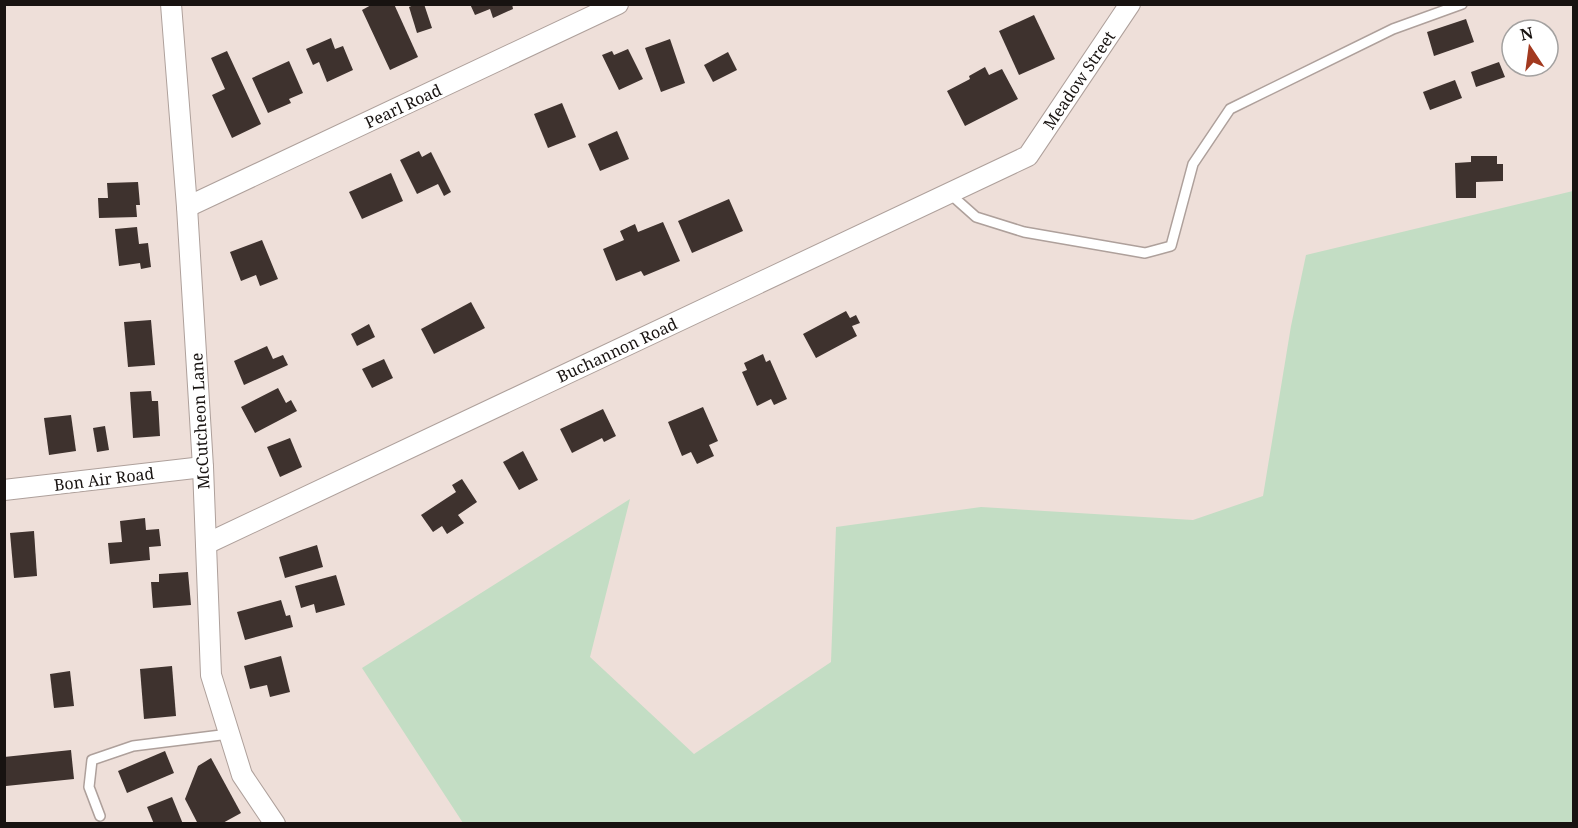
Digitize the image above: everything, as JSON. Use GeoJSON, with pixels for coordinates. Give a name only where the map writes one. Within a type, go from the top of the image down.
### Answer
{"type":"FeatureCollection","features":[{"type":"Feature","properties":{"kind":"street","name":"McCutcheon Lane"},"geometry":{"type":"LineString","coordinates":[[171,4],[188,207],[203,467],[211,675],[242,775],[275,824]]}},
{"type":"Feature","properties":{"kind":"street","name":"Pearl Road"},"geometry":{"type":"LineString","coordinates":[[188,207],[618,4]]}},
{"type":"Feature","properties":{"kind":"street","name":"Meadow Street"},"geometry":{"type":"LineString","coordinates":[[1028,156],[1130,4]]}},
{"type":"Feature","properties":{"kind":"street","name":"Buchannon Road"},"geometry":{"type":"LineString","coordinates":[[206,544],[1028,156]]}},
{"type":"Feature","properties":{"kind":"street","name":"Bon Air Road"},"geometry":{"type":"LineString","coordinates":[[4,490],[203,467]]}},
{"type":"Feature","properties":{"kind":"lane"},"geometry":{"type":"LineString","coordinates":[[950,193],[976,217],[1024,232],[1145,253],[1171,246],[1192,164],[1230,109],[1393,29],[1462,4]]}},
{"type":"Feature","properties":{"kind":"lane"},"geometry":{"type":"LineString","coordinates":[[100,816],[89,787],[92,760],[132,746],[229,734]]}},
{"type":"Feature","properties":{"kind":"green space"},"geometry":{"type":"Polygon","coordinates":[[[1573,191],[1573,823],[463,823],[362,668],[630,499],[590,657],[694,754],[831,662],[836,527],[981,507],[1193,520],[1263,496],[1291,326],[1306,255],[1573,191]]]}},
{"type":"Feature","properties":{"kind":"building"},"geometry":{"type":"Polygon","coordinates":[[[373,4],[394,4],[418,57],[390,70],[362,10],[373,4]]]}},
{"type":"Feature","properties":{"kind":"building"},"geometry":{"type":"Polygon","coordinates":[[[424,4],[432,28],[417,33],[409,7],[424,4]]]}},
{"type":"Feature","properties":{"kind":"building"},"geometry":{"type":"Polygon","coordinates":[[[470,4],[512,4],[513,9],[493,18],[490,9],[475,15],[470,4]]]}},
{"type":"Feature","properties":{"kind":"building"},"geometry":{"type":"Polygon","coordinates":[[[1034,15],[1055,59],[1019,75],[999,31],[1034,15]]]}},
{"type":"Feature","properties":{"kind":"building"},"geometry":{"type":"Polygon","coordinates":[[[1466,19],[1474,42],[1434,56],[1427,32],[1466,19]]]}},
{"type":"Feature","properties":{"kind":"building"},"geometry":{"type":"Polygon","coordinates":[[[331,38],[335,49],[343,46],[353,70],[327,82],[319,62],[313,65],[306,49],[331,38]]]}},
{"type":"Feature","properties":{"kind":"building"},"geometry":{"type":"Polygon","coordinates":[[[670,39],[685,83],[661,92],[645,48],[670,39]]]}},
{"type":"Feature","properties":{"kind":"building"},"geometry":{"type":"Polygon","coordinates":[[[628,49],[643,79],[619,90],[602,55],[612,51],[614,55],[628,49]]]}},
{"type":"Feature","properties":{"kind":"building"},"geometry":{"type":"Polygon","coordinates":[[[227,51],[261,124],[232,138],[212,95],[225,89],[211,58],[227,51]]]}},
{"type":"Feature","properties":{"kind":"building"},"geometry":{"type":"Polygon","coordinates":[[[728,52],[737,70],[713,82],[704,65],[728,52]]]}},
{"type":"Feature","properties":{"kind":"building"},"geometry":{"type":"Polygon","coordinates":[[[289,61],[303,93],[289,99],[291,103],[268,113],[252,78],[289,61]]]}},
{"type":"Feature","properties":{"kind":"building"},"geometry":{"type":"Polygon","coordinates":[[[1499,62],[1500,78],[1502,78],[1476,87],[1471,72],[1499,62]]]}},
{"type":"Feature","properties":{"kind":"building"},"geometry":{"type":"Polygon","coordinates":[[[985,67],[989,75],[1002,69],[1018,99],[965,126],[947,91],[970,79],[969,76],[985,67]]]}},
{"type":"Feature","properties":{"kind":"building"},"geometry":{"type":"Polygon","coordinates":[[[1455,80],[1462,98],[1430,110],[1423,92],[1455,80]]]}},
{"type":"Feature","properties":{"kind":"building"},"geometry":{"type":"Polygon","coordinates":[[[562,103],[576,137],[548,148],[534,114],[562,103]]]}},
{"type":"Feature","properties":{"kind":"building"},"geometry":{"type":"Polygon","coordinates":[[[617,131],[629,159],[600,171],[588,144],[617,131]]]}},
{"type":"Feature","properties":{"kind":"building"},"geometry":{"type":"Polygon","coordinates":[[[419,151],[422,157],[431,152],[451,192],[444,196],[438,184],[417,194],[400,160],[419,151]]]}},
{"type":"Feature","properties":{"kind":"building"},"geometry":{"type":"Polygon","coordinates":[[[1471,156],[1497,156],[1497,164],[1503,164],[1503,181],[1476,182],[1476,198],[1456,198],[1455,163],[1471,162],[1471,156]]]}},
{"type":"Feature","properties":{"kind":"building"},"geometry":{"type":"Polygon","coordinates":[[[391,173],[403,201],[362,219],[349,192],[391,173]]]}},
{"type":"Feature","properties":{"kind":"building"},"geometry":{"type":"Polygon","coordinates":[[[138,182],[140,205],[136,205],[137,217],[99,218],[98,198],[108,198],[107,183],[138,182]]]}},
{"type":"Feature","properties":{"kind":"building"},"geometry":{"type":"Polygon","coordinates":[[[729,199],[743,231],[692,253],[678,221],[729,199]]]}},
{"type":"Feature","properties":{"kind":"building"},"geometry":{"type":"Polygon","coordinates":[[[663,222],[680,261],[644,276],[641,271],[616,281],[603,249],[624,240],[620,231],[635,224],[638,232],[663,222]]]}},
{"type":"Feature","properties":{"kind":"building"},"geometry":{"type":"Polygon","coordinates":[[[137,227],[139,244],[148,243],[151,267],[141,269],[140,263],[119,266],[115,229],[137,227]]]}},
{"type":"Feature","properties":{"kind":"building"},"geometry":{"type":"Polygon","coordinates":[[[262,240],[278,279],[260,286],[256,275],[241,281],[230,252],[262,240]]]}},
{"type":"Feature","properties":{"kind":"building"},"geometry":{"type":"Polygon","coordinates":[[[471,302],[485,328],[434,354],[421,329],[471,302]]]}},
{"type":"Feature","properties":{"kind":"building"},"geometry":{"type":"Polygon","coordinates":[[[846,311],[850,318],[856,315],[860,323],[852,326],[857,336],[816,358],[803,334],[846,311]]]}},
{"type":"Feature","properties":{"kind":"building"},"geometry":{"type":"Polygon","coordinates":[[[151,320],[155,365],[128,367],[124,322],[151,320]]]}},
{"type":"Feature","properties":{"kind":"building"},"geometry":{"type":"Polygon","coordinates":[[[369,324],[375,337],[357,346],[351,334],[369,324]]]}},
{"type":"Feature","properties":{"kind":"building"},"geometry":{"type":"Polygon","coordinates":[[[267,346],[273,359],[283,355],[288,365],[244,385],[234,361],[267,346]]]}},
{"type":"Feature","properties":{"kind":"building"},"geometry":{"type":"Polygon","coordinates":[[[763,354],[766,362],[770,360],[787,399],[774,405],[771,399],[757,406],[742,372],[747,370],[744,363],[763,354]]]}},
{"type":"Feature","properties":{"kind":"building"},"geometry":{"type":"Polygon","coordinates":[[[384,359],[393,378],[372,388],[362,369],[384,359]]]}},
{"type":"Feature","properties":{"kind":"building"},"geometry":{"type":"Polygon","coordinates":[[[278,388],[286,403],[291,400],[297,411],[255,433],[241,407],[278,388]]]}},
{"type":"Feature","properties":{"kind":"building"},"geometry":{"type":"Polygon","coordinates":[[[151,391],[152,401],[158,401],[160,436],[133,438],[130,392],[151,391]]]}},
{"type":"Feature","properties":{"kind":"building"},"geometry":{"type":"Polygon","coordinates":[[[703,407],[718,441],[709,445],[714,456],[697,464],[691,452],[682,456],[668,422],[703,407]]]}},
{"type":"Feature","properties":{"kind":"building"},"geometry":{"type":"Polygon","coordinates":[[[603,409],[616,436],[604,442],[602,438],[572,453],[560,429],[603,409]]]}},
{"type":"Feature","properties":{"kind":"building"},"geometry":{"type":"Polygon","coordinates":[[[71,415],[76,451],[49,455],[44,418],[71,415]]]}},
{"type":"Feature","properties":{"kind":"building"},"geometry":{"type":"Polygon","coordinates":[[[105,426],[109,450],[97,452],[93,428],[105,426]]]}},
{"type":"Feature","properties":{"kind":"building"},"geometry":{"type":"Polygon","coordinates":[[[290,438],[302,467],[280,477],[267,447],[290,438]]]}},
{"type":"Feature","properties":{"kind":"building"},"geometry":{"type":"Polygon","coordinates":[[[523,451],[538,480],[519,490],[503,462],[523,451]]]}},
{"type":"Feature","properties":{"kind":"building"},"geometry":{"type":"Polygon","coordinates":[[[462,479],[477,502],[458,515],[464,523],[447,534],[442,526],[433,532],[421,515],[456,492],[452,485],[462,479]]]}},
{"type":"Feature","properties":{"kind":"building"},"geometry":{"type":"Polygon","coordinates":[[[145,518],[146,530],[159,529],[161,546],[149,547],[150,560],[110,564],[108,543],[122,542],[120,521],[145,518]]]}},
{"type":"Feature","properties":{"kind":"building"},"geometry":{"type":"Polygon","coordinates":[[[34,531],[37,576],[14,578],[10,533],[34,531]]]}},
{"type":"Feature","properties":{"kind":"building"},"geometry":{"type":"Polygon","coordinates":[[[317,545],[323,567],[285,578],[279,557],[317,545]]]}},
{"type":"Feature","properties":{"kind":"building"},"geometry":{"type":"Polygon","coordinates":[[[188,572],[191,605],[153,608],[151,582],[159,582],[159,574],[188,572]]]}},
{"type":"Feature","properties":{"kind":"building"},"geometry":{"type":"Polygon","coordinates":[[[336,575],[345,605],[316,613],[314,604],[301,608],[295,586],[336,575]]]}},
{"type":"Feature","properties":{"kind":"building"},"geometry":{"type":"Polygon","coordinates":[[[281,600],[286,616],[290,615],[293,627],[245,640],[237,612],[281,600]]]}},
{"type":"Feature","properties":{"kind":"building"},"geometry":{"type":"Polygon","coordinates":[[[281,656],[290,692],[270,697],[267,685],[250,689],[244,666],[281,656]]]}},
{"type":"Feature","properties":{"kind":"building"},"geometry":{"type":"Polygon","coordinates":[[[172,666],[176,716],[144,719],[140,669],[172,666]]]}},
{"type":"Feature","properties":{"kind":"building"},"geometry":{"type":"Polygon","coordinates":[[[70,671],[74,706],[54,708],[50,674],[70,671]]]}},
{"type":"Feature","properties":{"kind":"building"},"geometry":{"type":"Polygon","coordinates":[[[71,750],[74,779],[6,786],[4,757],[71,750]]]}},
{"type":"Feature","properties":{"kind":"building"},"geometry":{"type":"Polygon","coordinates":[[[165,751],[174,773],[127,793],[118,771],[165,751]]]}},
{"type":"Feature","properties":{"kind":"building"},"geometry":{"type":"Polygon","coordinates":[[[211,758],[241,813],[221,824],[198,824],[185,799],[198,766],[211,758]]]}},
{"type":"Feature","properties":{"kind":"building"},"geometry":{"type":"Polygon","coordinates":[[[172,797],[183,824],[154,824],[147,807],[172,797]]]}}]}
